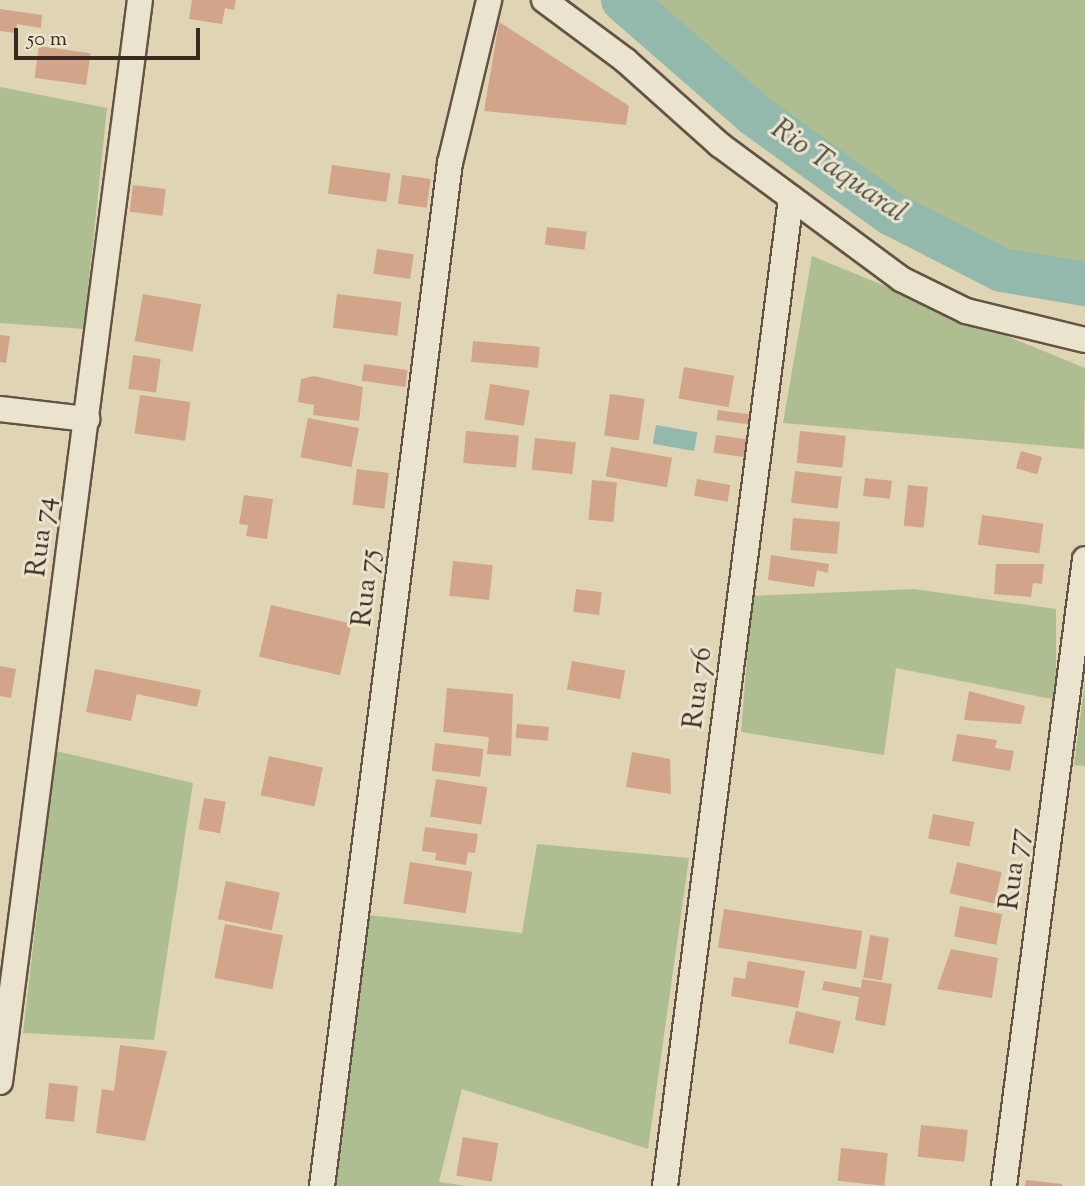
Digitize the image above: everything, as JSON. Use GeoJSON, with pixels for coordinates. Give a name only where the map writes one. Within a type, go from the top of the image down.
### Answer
{"type":"FeatureCollection","features":[{"type":"Feature","properties":{"kind":"street","name":"Rua 74"},"geometry":{"type":"LineString","coordinates":[[0,1082],[140,0]]}},
{"type":"Feature","properties":{"kind":"street","name":"Rua 75"},"geometry":{"type":"LineString","coordinates":[[322,1186],[450,163],[489,0]]}},
{"type":"Feature","properties":{"kind":"street"},"geometry":{"type":"LineString","coordinates":[[544,0],[791,198],[929,295],[966,311],[1085,340]]}},
{"type":"Feature","properties":{"kind":"street","name":"Rua 76"},"geometry":{"type":"LineString","coordinates":[[665,1186],[791,198]]}},
{"type":"Feature","properties":{"kind":"street"},"geometry":{"type":"LineString","coordinates":[[0,409],[87,419]]}},
{"type":"Feature","properties":{"kind":"street","name":"Rua 77"},"geometry":{"type":"LineString","coordinates":[[1004,1186],[1085,559]]}},
{"type":"Feature","properties":{"kind":"green space"},"geometry":{"type":"Polygon","coordinates":[[[645,0],[1085,0],[1085,271],[1006,257],[890,207],[645,0]]]}},
{"type":"Feature","properties":{"kind":"green space"},"geometry":{"type":"Polygon","coordinates":[[[0,87],[107,108],[84,329],[0,323],[0,87]]]}},
{"type":"Feature","properties":{"kind":"green space"},"geometry":{"type":"Polygon","coordinates":[[[812,256],[1085,368],[1084,449],[783,423],[812,256]]]}},
{"type":"Feature","properties":{"kind":"green space"},"geometry":{"type":"Polygon","coordinates":[[[914,589],[1056,609],[1056,700],[896,668],[884,755],[741,732],[752,596],[914,589]]]}},
{"type":"Feature","properties":{"kind":"green space"},"geometry":{"type":"Polygon","coordinates":[[[1085,680],[1085,766],[1074,765],[1085,680]]]}},
{"type":"Feature","properties":{"kind":"green space"},"geometry":{"type":"Polygon","coordinates":[[[56,751],[193,783],[154,1040],[23,1033],[56,751]]]}},
{"type":"Feature","properties":{"kind":"green space"},"geometry":{"type":"Polygon","coordinates":[[[537,844],[689,858],[648,1149],[462,1089],[439,1182],[467,1186],[333,1186],[369,915],[522,933],[537,844]]]}},
{"type":"Feature","properties":{"kind":"water"},"geometry":{"type":"Polygon","coordinates":[[[656,425],[697,432],[694,451],[653,444],[656,425]]]}},
{"type":"Feature","properties":{"kind":"building"},"geometry":{"type":"Polygon","coordinates":[[[192,0],[236,0],[234,10],[225,8],[222,24],[189,19],[192,0]]]}},
{"type":"Feature","properties":{"kind":"building"},"geometry":{"type":"Polygon","coordinates":[[[0,9],[42,15],[41,28],[17,24],[16,33],[0,31],[0,9]]]}},
{"type":"Feature","properties":{"kind":"building"},"geometry":{"type":"Polygon","coordinates":[[[499,22],[629,106],[626,125],[484,111],[499,22]]]}},
{"type":"Feature","properties":{"kind":"building"},"geometry":{"type":"Polygon","coordinates":[[[39,46],[90,53],[86,85],[35,78],[39,46]]]}},
{"type":"Feature","properties":{"kind":"building"},"geometry":{"type":"Polygon","coordinates":[[[332,165],[390,173],[386,202],[328,194],[332,165]]]}},
{"type":"Feature","properties":{"kind":"building"},"geometry":{"type":"Polygon","coordinates":[[[402,175],[431,179],[427,208],[398,204],[402,175]]]}},
{"type":"Feature","properties":{"kind":"building"},"geometry":{"type":"Polygon","coordinates":[[[133,185],[166,189],[162,216],[130,212],[133,185]]]}},
{"type":"Feature","properties":{"kind":"building"},"geometry":{"type":"Polygon","coordinates":[[[547,227],[587,232],[585,250],[545,245],[547,227]]]}},
{"type":"Feature","properties":{"kind":"building"},"geometry":{"type":"Polygon","coordinates":[[[377,249],[414,254],[410,279],[374,274],[377,249]]]}},
{"type":"Feature","properties":{"kind":"building"},"geometry":{"type":"Polygon","coordinates":[[[143,294],[201,304],[193,352],[135,341],[143,294]]]}},
{"type":"Feature","properties":{"kind":"building"},"geometry":{"type":"Polygon","coordinates":[[[337,294],[402,302],[397,336],[333,328],[337,294]]]}},
{"type":"Feature","properties":{"kind":"building"},"geometry":{"type":"Polygon","coordinates":[[[0,335],[10,336],[6,363],[0,362],[0,335]]]}},
{"type":"Feature","properties":{"kind":"building"},"geometry":{"type":"Polygon","coordinates":[[[473,341],[540,347],[538,368],[471,362],[473,341]]]}},
{"type":"Feature","properties":{"kind":"building"},"geometry":{"type":"Polygon","coordinates":[[[133,355],[161,359],[156,393],[128,389],[133,355]]]}},
{"type":"Feature","properties":{"kind":"building"},"geometry":{"type":"Polygon","coordinates":[[[364,364],[408,370],[405,387],[362,381],[364,364]]]}},
{"type":"Feature","properties":{"kind":"building"},"geometry":{"type":"Polygon","coordinates":[[[684,367],[734,376],[729,407],[678,399],[684,367]]]}},
{"type":"Feature","properties":{"kind":"building"},"geometry":{"type":"Polygon","coordinates":[[[314,376],[363,387],[359,421],[313,415],[314,405],[298,402],[301,379],[314,376]]]}},
{"type":"Feature","properties":{"kind":"building"},"geometry":{"type":"Polygon","coordinates":[[[490,384],[530,390],[524,426],[484,420],[490,384]]]}},
{"type":"Feature","properties":{"kind":"building"},"geometry":{"type":"Polygon","coordinates":[[[610,394],[645,399],[639,440],[604,436],[610,394]]]}},
{"type":"Feature","properties":{"kind":"building"},"geometry":{"type":"Polygon","coordinates":[[[140,395],[191,402],[185,441],[135,434],[140,395]]]}},
{"type":"Feature","properties":{"kind":"building"},"geometry":{"type":"Polygon","coordinates":[[[718,410],[753,415],[751,425],[717,420],[718,410]]]}},
{"type":"Feature","properties":{"kind":"building"},"geometry":{"type":"Polygon","coordinates":[[[308,418],[359,428],[351,467],[300,457],[308,418]]]}},
{"type":"Feature","properties":{"kind":"building"},"geometry":{"type":"Polygon","coordinates":[[[466,431],[519,436],[516,467],[463,463],[466,431]]]}},
{"type":"Feature","properties":{"kind":"building"},"geometry":{"type":"Polygon","coordinates":[[[800,431],[846,436],[842,468],[797,463],[800,431]]]}},
{"type":"Feature","properties":{"kind":"building"},"geometry":{"type":"Polygon","coordinates":[[[716,435],[751,440],[748,458],[713,453],[716,435]]]}},
{"type":"Feature","properties":{"kind":"building"},"geometry":{"type":"Polygon","coordinates":[[[535,438],[576,442],[572,474],[532,470],[535,438]]]}},
{"type":"Feature","properties":{"kind":"building"},"geometry":{"type":"Polygon","coordinates":[[[611,447],[672,458],[667,487],[606,477],[611,447]]]}},
{"type":"Feature","properties":{"kind":"building"},"geometry":{"type":"Polygon","coordinates":[[[1021,451],[1042,457],[1037,474],[1016,468],[1021,451]]]}},
{"type":"Feature","properties":{"kind":"building"},"geometry":{"type":"Polygon","coordinates":[[[357,469],[389,473],[384,509],[353,505],[357,469]]]}},
{"type":"Feature","properties":{"kind":"building"},"geometry":{"type":"Polygon","coordinates":[[[795,471],[842,477],[838,508],[791,503],[795,471]]]}},
{"type":"Feature","properties":{"kind":"building"},"geometry":{"type":"Polygon","coordinates":[[[865,478],[892,481],[890,499],[863,496],[865,478]]]}},
{"type":"Feature","properties":{"kind":"building"},"geometry":{"type":"Polygon","coordinates":[[[697,479],[730,485],[728,502],[694,496],[697,479]]]}},
{"type":"Feature","properties":{"kind":"building"},"geometry":{"type":"Polygon","coordinates":[[[592,480],[617,482],[613,522],[589,520],[592,480]]]}},
{"type":"Feature","properties":{"kind":"building"},"geometry":{"type":"Polygon","coordinates":[[[908,485],[928,487],[924,528],[904,526],[908,485]]]}},
{"type":"Feature","properties":{"kind":"building"},"geometry":{"type":"Polygon","coordinates":[[[244,495],[273,499],[267,539],[246,536],[248,525],[239,524],[244,495]]]}},
{"type":"Feature","properties":{"kind":"building"},"geometry":{"type":"Polygon","coordinates":[[[982,515],[1043,524],[1039,553],[978,545],[982,515]]]}},
{"type":"Feature","properties":{"kind":"building"},"geometry":{"type":"Polygon","coordinates":[[[793,518],[840,522],[837,554],[790,550],[793,518]]]}},
{"type":"Feature","properties":{"kind":"building"},"geometry":{"type":"Polygon","coordinates":[[[771,555],[829,564],[828,573],[817,570],[814,587],[768,580],[771,555]]]}},
{"type":"Feature","properties":{"kind":"building"},"geometry":{"type":"Polygon","coordinates":[[[453,561],[493,565],[489,600],[449,596],[453,561]]]}},
{"type":"Feature","properties":{"kind":"building"},"geometry":{"type":"Polygon","coordinates":[[[996,564],[1044,564],[1042,584],[1033,583],[1031,597],[994,594],[996,564]]]}},
{"type":"Feature","properties":{"kind":"building"},"geometry":{"type":"Polygon","coordinates":[[[576,589],[602,592],[599,615],[573,612],[576,589]]]}},
{"type":"Feature","properties":{"kind":"building"},"geometry":{"type":"Polygon","coordinates":[[[271,605],[352,624],[340,675],[259,657],[271,605]]]}},
{"type":"Feature","properties":{"kind":"building"},"geometry":{"type":"Polygon","coordinates":[[[572,661],[625,670],[620,699],[567,690],[572,661]]]}},
{"type":"Feature","properties":{"kind":"building"},"geometry":{"type":"Polygon","coordinates":[[[0,666],[16,669],[11,698],[0,696],[0,666]]]}},
{"type":"Feature","properties":{"kind":"building"},"geometry":{"type":"Polygon","coordinates":[[[95,669],[201,690],[197,707],[137,694],[131,721],[86,712],[95,669]]]}},
{"type":"Feature","properties":{"kind":"building"},"geometry":{"type":"Polygon","coordinates":[[[447,688],[513,694],[511,756],[487,754],[489,737],[443,732],[447,688]]]}},
{"type":"Feature","properties":{"kind":"building"},"geometry":{"type":"Polygon","coordinates":[[[969,691],[1025,706],[1021,724],[964,720],[969,691]]]}},
{"type":"Feature","properties":{"kind":"building"},"geometry":{"type":"Polygon","coordinates":[[[517,724],[549,727],[548,741],[516,738],[517,724]]]}},
{"type":"Feature","properties":{"kind":"building"},"geometry":{"type":"Polygon","coordinates":[[[957,734],[997,740],[995,748],[1014,751],[1010,771],[952,761],[957,734]]]}},
{"type":"Feature","properties":{"kind":"building"},"geometry":{"type":"Polygon","coordinates":[[[435,743],[484,749],[480,777],[432,771],[435,743]]]}},
{"type":"Feature","properties":{"kind":"building"},"geometry":{"type":"Polygon","coordinates":[[[632,752],[670,759],[671,794],[626,787],[632,752]]]}},
{"type":"Feature","properties":{"kind":"building"},"geometry":{"type":"Polygon","coordinates":[[[269,756],[323,767],[314,807],[261,795],[269,756]]]}},
{"type":"Feature","properties":{"kind":"building"},"geometry":{"type":"Polygon","coordinates":[[[436,779],[487,787],[481,825],[430,817],[436,779]]]}},
{"type":"Feature","properties":{"kind":"building"},"geometry":{"type":"Polygon","coordinates":[[[204,798],[226,802],[220,833],[198,830],[204,798]]]}},
{"type":"Feature","properties":{"kind":"building"},"geometry":{"type":"Polygon","coordinates":[[[933,814],[974,822],[969,847],[928,839],[933,814]]]}},
{"type":"Feature","properties":{"kind":"building"},"geometry":{"type":"Polygon","coordinates":[[[425,827],[478,834],[475,853],[468,852],[466,865],[435,860],[436,853],[422,851],[425,827]]]}},
{"type":"Feature","properties":{"kind":"building"},"geometry":{"type":"Polygon","coordinates":[[[410,862],[472,872],[466,913],[403,903],[410,862]]]}},
{"type":"Feature","properties":{"kind":"building"},"geometry":{"type":"Polygon","coordinates":[[[957,862],[1002,872],[995,904],[950,893],[957,862]]]}},
{"type":"Feature","properties":{"kind":"building"},"geometry":{"type":"Polygon","coordinates":[[[226,881],[280,892],[272,931],[218,919],[226,881]]]}},
{"type":"Feature","properties":{"kind":"building"},"geometry":{"type":"Polygon","coordinates":[[[960,906],[1002,914],[996,945],[954,936],[960,906]]]}},
{"type":"Feature","properties":{"kind":"building"},"geometry":{"type":"Polygon","coordinates":[[[724,909],[862,931],[856,969],[718,948],[724,909]]]}},
{"type":"Feature","properties":{"kind":"building"},"geometry":{"type":"Polygon","coordinates":[[[225,924],[283,935],[272,989],[215,978],[225,924]]]}},
{"type":"Feature","properties":{"kind":"building"},"geometry":{"type":"Polygon","coordinates":[[[870,935],[889,938],[882,980],[863,977],[870,935]]]}},
{"type":"Feature","properties":{"kind":"building"},"geometry":{"type":"Polygon","coordinates":[[[951,949],[998,958],[992,998],[937,989],[951,949]]]}},
{"type":"Feature","properties":{"kind":"building"},"geometry":{"type":"Polygon","coordinates":[[[748,961],[805,971],[798,1008],[731,996],[734,977],[745,979],[748,961]]]}},
{"type":"Feature","properties":{"kind":"building"},"geometry":{"type":"Polygon","coordinates":[[[862,979],[892,984],[885,1026],[855,1020],[859,997],[822,990],[824,981],[861,988],[862,979]]]}},
{"type":"Feature","properties":{"kind":"building"},"geometry":{"type":"Polygon","coordinates":[[[796,1011],[841,1021],[833,1054],[789,1043],[796,1011]]]}},
{"type":"Feature","properties":{"kind":"building"},"geometry":{"type":"Polygon","coordinates":[[[120,1045],[167,1051],[145,1141],[96,1133],[102,1089],[114,1091],[120,1045]]]}},
{"type":"Feature","properties":{"kind":"building"},"geometry":{"type":"Polygon","coordinates":[[[49,1083],[78,1086],[74,1122],[45,1119],[49,1083]]]}},
{"type":"Feature","properties":{"kind":"building"},"geometry":{"type":"Polygon","coordinates":[[[921,1125],[968,1130],[964,1162],[918,1157],[921,1125]]]}},
{"type":"Feature","properties":{"kind":"building"},"geometry":{"type":"Polygon","coordinates":[[[463,1137],[498,1143],[492,1182],[456,1175],[463,1137]]]}},
{"type":"Feature","properties":{"kind":"building"},"geometry":{"type":"Polygon","coordinates":[[[841,1148],[888,1153],[884,1186],[838,1181],[841,1148]]]}},
{"type":"Feature","properties":{"kind":"building"},"geometry":{"type":"Polygon","coordinates":[[[1026,1180],[1062,1184],[1062,1186],[1025,1186],[1026,1180]]]}},
{"type":"Feature","properties":{"kind":"waterway","name":"Rio Taquaral"},"geometry":{"type":"LineString","coordinates":[[623,0],[755,115],[892,214],[1002,270],[1085,284]]}}]}
